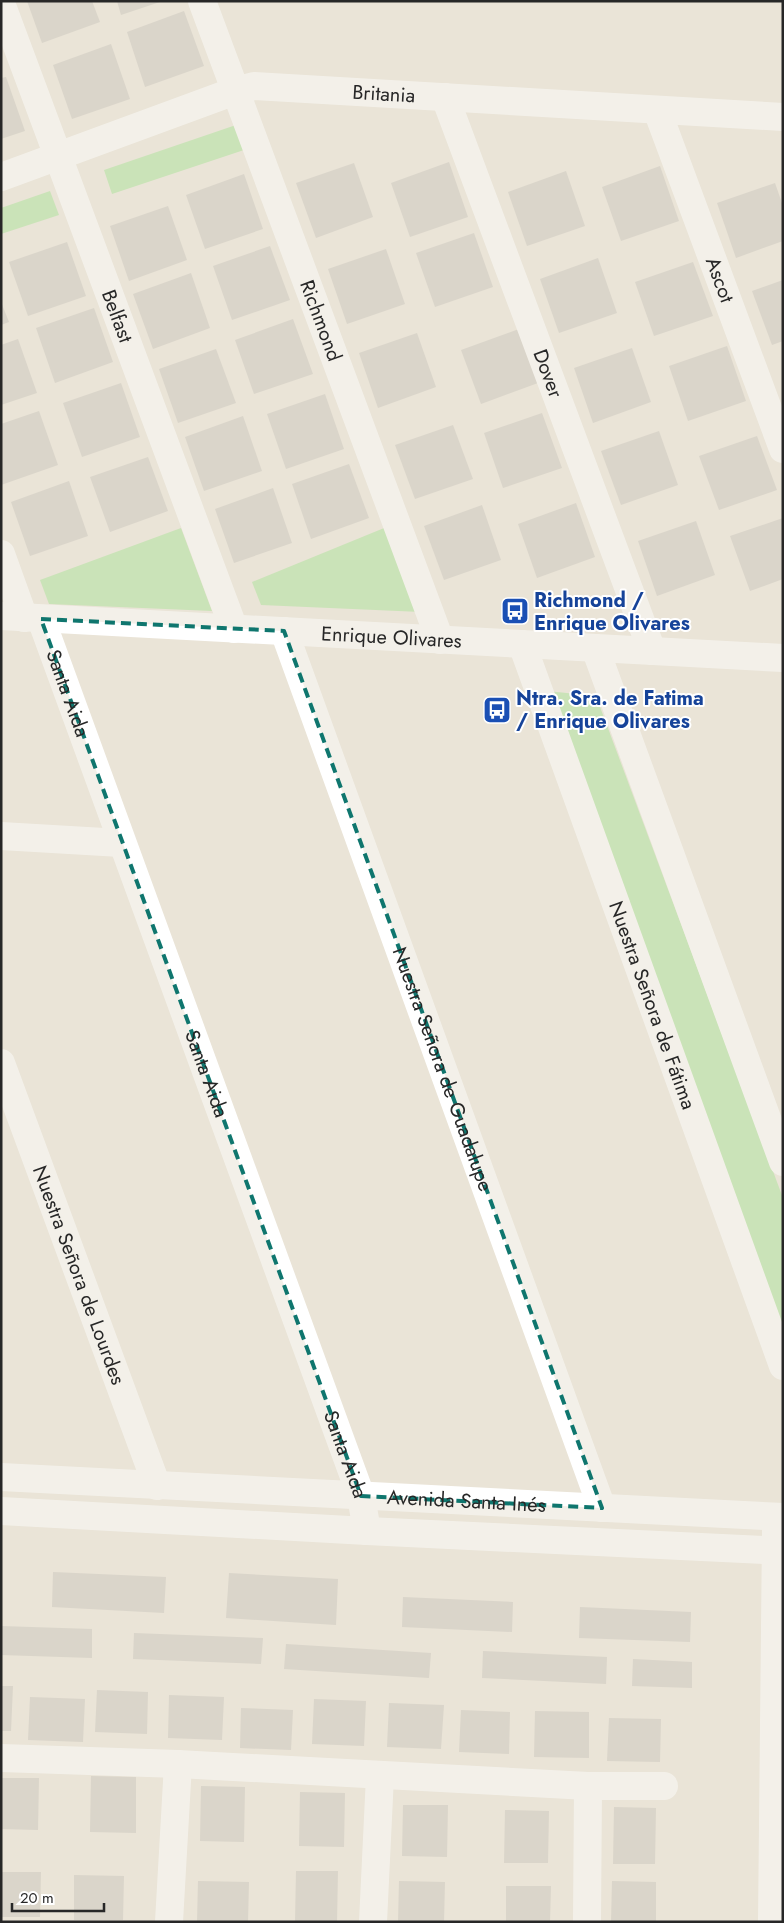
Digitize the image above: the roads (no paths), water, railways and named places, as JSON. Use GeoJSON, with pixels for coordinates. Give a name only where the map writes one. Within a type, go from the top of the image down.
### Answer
{"type":"FeatureCollection","features":[{"type":"Feature","properties":{"kind":"street","name":"Richmond"},"geometry":{"type":"LineString","coordinates":[[202,1],[440,640]]}},
{"type":"Feature","properties":{"kind":"street","name":"Belfast"},"geometry":{"type":"LineString","coordinates":[[1,3],[234,629]]}},
{"type":"Feature","properties":{"kind":"street","name":"Britania"},"geometry":{"type":"LineString","coordinates":[[1,177],[235,91],[254,86],[783,117]]}},
{"type":"Feature","properties":{"kind":"street","name":"Dover"},"geometry":{"type":"LineString","coordinates":[[445,97],[652,651]]}},
{"type":"Feature","properties":{"kind":"street","name":"Ascot"},"geometry":{"type":"LineString","coordinates":[[657,110],[783,450]]}},
{"type":"Feature","properties":{"kind":"street","name":"Santa Aida"},"geometry":{"type":"LineString","coordinates":[[1,554],[22,618],[121,843],[360,1496],[366,1531]]}},
{"type":"Feature","properties":{"kind":"street","name":"Enrique Olivares"},"geometry":{"type":"LineString","coordinates":[[22,618],[783,658]]}},
{"type":"Feature","properties":{"kind":"street","name":"Nuestra Señora de Guadalupe"},"geometry":{"type":"LineString","coordinates":[[284,632],[602,1508]]}},
{"type":"Feature","properties":{"kind":"street","name":"Nuestra Señora de Fátima"},"geometry":{"type":"LineString","coordinates":[[522,644],[783,1366]]}},
{"type":"Feature","properties":{"kind":"street"},"geometry":{"type":"LineString","coordinates":[[595,648],[783,1162]]}},
{"type":"Feature","properties":{"kind":"street"},"geometry":{"type":"LineString","coordinates":[[1,836],[121,843]]}},
{"type":"Feature","properties":{"kind":"street","name":"Nuestra Señora de Lourdes"},"geometry":{"type":"LineString","coordinates":[[1,1063],[156,1486]]}},
{"type":"Feature","properties":{"kind":"street","name":"Avenida Santa Inés"},"geometry":{"type":"LineString","coordinates":[[1,1477],[780,1517]]}},
{"type":"Feature","properties":{"kind":"street","name":"Avenida Santa Inés"},"geometry":{"type":"LineString","coordinates":[[1,1511],[366,1531],[779,1550]]}},
{"type":"Feature","properties":{"kind":"street"},"geometry":{"type":"LineString","coordinates":[[772,1922],[780,1517]]}},
{"type":"Feature","properties":{"kind":"street"},"geometry":{"type":"LineString","coordinates":[[1,1758],[178,1764],[588,1786],[664,1786]]}},
{"type":"Feature","properties":{"kind":"street"},"geometry":{"type":"LineString","coordinates":[[169,1922],[178,1764]]}},
{"type":"Feature","properties":{"kind":"street"},"geometry":{"type":"LineString","coordinates":[[373,1922],[380,1776]]}},
{"type":"Feature","properties":{"kind":"street"},"geometry":{"type":"LineString","coordinates":[[587,1922],[588,1786]]}},
{"type":"Feature","properties":{"kind":"place","name":"Richmond / Enrique Olivares"},"geometry":{"type":"Point","coordinates":[515,611]}},
{"type":"Feature","properties":{"kind":"place","name":"Ntra. Sra. de Fatima / Enrique Olivares"},"geometry":{"type":"Point","coordinates":[497,710]}}]}
